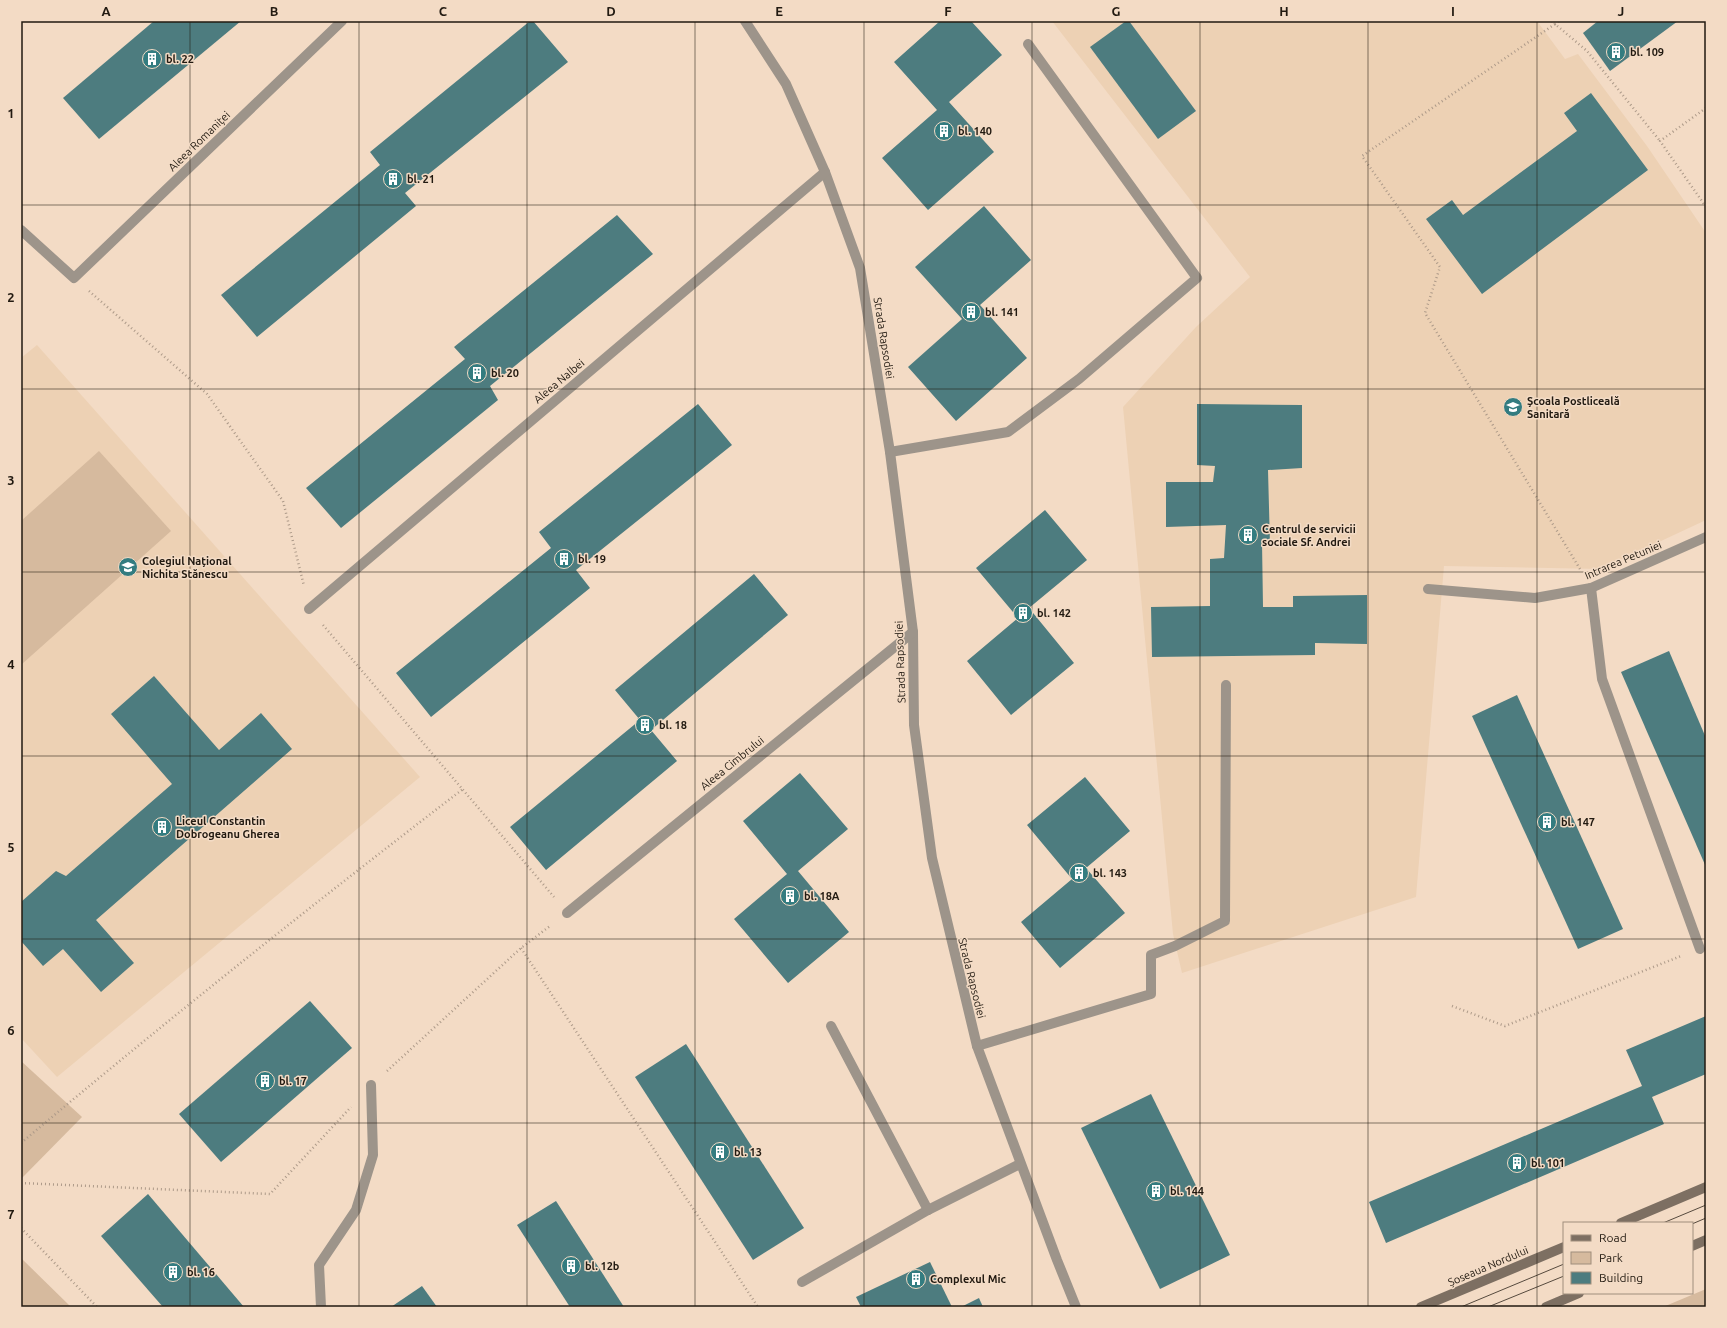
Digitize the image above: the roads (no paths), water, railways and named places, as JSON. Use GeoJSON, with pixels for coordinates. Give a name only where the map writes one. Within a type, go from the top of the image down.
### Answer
{"type":"FeatureCollection","features":[{"type":"Feature","properties":{"kind":"main road"},"geometry":{"type":"LineString","coordinates":[[1623,1222],[1706,1187]]}},
{"type":"Feature","properties":{"kind":"main road"},"geometry":{"type":"LineString","coordinates":[[1693,1246],[1706,1240]]}},
{"type":"Feature","properties":{"kind":"main road","name":"Șoseaua Nordului"},"geometry":{"type":"LineString","coordinates":[[1421,1307],[1563,1247]]}},
{"type":"Feature","properties":{"kind":"main road"},"geometry":{"type":"LineString","coordinates":[[1546,1307],[1577,1294]]}},
{"type":"Feature","properties":{"kind":"street","name":"Aleea Romaniței"},"geometry":{"type":"LineString","coordinates":[[21,230],[74,278],[342,21]]}},
{"type":"Feature","properties":{"kind":"street","name":"Strada Rapsodiei"},"geometry":{"type":"LineString","coordinates":[[746,21],[786,84],[825,172],[860,268],[890,452],[913,632],[914,725],[932,858],[977,1046],[1020,1164],[1076,1307]]}},
{"type":"Feature","properties":{"kind":"street"},"geometry":{"type":"LineString","coordinates":[[890,452],[1008,432],[1079,379],[1198,278],[1028,44]]}},
{"type":"Feature","properties":{"kind":"street","name":"Aleea Nalbei"},"geometry":{"type":"LineString","coordinates":[[309,609],[825,172]]}},
{"type":"Feature","properties":{"kind":"street","name":"Intrarea Petuniei"},"geometry":{"type":"LineString","coordinates":[[1428,589],[1535,598],[1591,588],[1706,537]]}},
{"type":"Feature","properties":{"kind":"street"},"geometry":{"type":"LineString","coordinates":[[1591,588],[1602,679],[1700,949]]}},
{"type":"Feature","properties":{"kind":"street","name":"Aleea Cimbrului"},"geometry":{"type":"LineString","coordinates":[[567,913],[913,632]]}},
{"type":"Feature","properties":{"kind":"street"},"geometry":{"type":"LineString","coordinates":[[977,1046],[1150,994],[1151,955],[1175,946],[1225,921],[1226,686]]}},
{"type":"Feature","properties":{"kind":"street"},"geometry":{"type":"LineString","coordinates":[[831,1026],[928,1210]]}},
{"type":"Feature","properties":{"kind":"street"},"geometry":{"type":"LineString","coordinates":[[322,1307],[319,1265],[356,1210],[373,1155],[371,1085]]}},
{"type":"Feature","properties":{"kind":"street"},"geometry":{"type":"LineString","coordinates":[[802,1282],[928,1210],[1020,1164]]}},
{"type":"Feature","properties":{"kind":"tram line"},"geometry":{"type":"LineString","coordinates":[[1665,1222],[1706,1205]]}},
{"type":"Feature","properties":{"kind":"tram line"},"geometry":{"type":"LineString","coordinates":[[1693,1224],[1706,1218]]}},
{"type":"Feature","properties":{"kind":"tram line"},"geometry":{"type":"LineString","coordinates":[[1461,1307],[1563,1264]]}},
{"type":"Feature","properties":{"kind":"tram line"},"geometry":{"type":"LineString","coordinates":[[1488,1307],[1563,1276]]}},
{"type":"Feature","properties":{"kind":"place","name":"bl. 109"},"geometry":{"type":"Point","coordinates":[1616,52]}},
{"type":"Feature","properties":{"kind":"place","name":"bl. 22"},"geometry":{"type":"Point","coordinates":[152,59]}},
{"type":"Feature","properties":{"kind":"place","name":"bl. 140"},"geometry":{"type":"Point","coordinates":[944,131]}},
{"type":"Feature","properties":{"kind":"place","name":"bl. 21"},"geometry":{"type":"Point","coordinates":[393,179]}},
{"type":"Feature","properties":{"kind":"place","name":"bl. 141"},"geometry":{"type":"Point","coordinates":[971,312]}},
{"type":"Feature","properties":{"kind":"place","name":"bl. 20"},"geometry":{"type":"Point","coordinates":[477,373]}},
{"type":"Feature","properties":{"kind":"place","name":"Școala Postliceală Sanitară"},"geometry":{"type":"Point","coordinates":[1513,407]}},
{"type":"Feature","properties":{"kind":"place","name":"Centrul de servicii sociale Sf. Andrei"},"geometry":{"type":"Point","coordinates":[1248,535]}},
{"type":"Feature","properties":{"kind":"place","name":"bl. 19"},"geometry":{"type":"Point","coordinates":[564,559]}},
{"type":"Feature","properties":{"kind":"place","name":"Colegiul Național Nichita Stănescu"},"geometry":{"type":"Point","coordinates":[128,567]}},
{"type":"Feature","properties":{"kind":"place","name":"bl. 142"},"geometry":{"type":"Point","coordinates":[1023,613]}},
{"type":"Feature","properties":{"kind":"place","name":"bl. 18"},"geometry":{"type":"Point","coordinates":[645,725]}},
{"type":"Feature","properties":{"kind":"place","name":"bl. 147"},"geometry":{"type":"Point","coordinates":[1547,822]}},
{"type":"Feature","properties":{"kind":"place","name":"Liceul Constantin Dobrogeanu Gherea"},"geometry":{"type":"Point","coordinates":[162,827]}},
{"type":"Feature","properties":{"kind":"place","name":"bl. 143"},"geometry":{"type":"Point","coordinates":[1079,873]}},
{"type":"Feature","properties":{"kind":"place","name":"bl. 18A"},"geometry":{"type":"Point","coordinates":[790,896]}},
{"type":"Feature","properties":{"kind":"place","name":"bl. 17"},"geometry":{"type":"Point","coordinates":[265,1081]}},
{"type":"Feature","properties":{"kind":"place","name":"bl. 13"},"geometry":{"type":"Point","coordinates":[720,1152]}},
{"type":"Feature","properties":{"kind":"place","name":"bl. 101"},"geometry":{"type":"Point","coordinates":[1517,1163]}},
{"type":"Feature","properties":{"kind":"place","name":"bl. 144"},"geometry":{"type":"Point","coordinates":[1156,1191]}},
{"type":"Feature","properties":{"kind":"place","name":"bl. 12b"},"geometry":{"type":"Point","coordinates":[571,1266]}},
{"type":"Feature","properties":{"kind":"place","name":"bl. 16"},"geometry":{"type":"Point","coordinates":[173,1272]}},
{"type":"Feature","properties":{"kind":"place","name":"Complexul Mic"},"geometry":{"type":"Point","coordinates":[916,1279]}}]}
